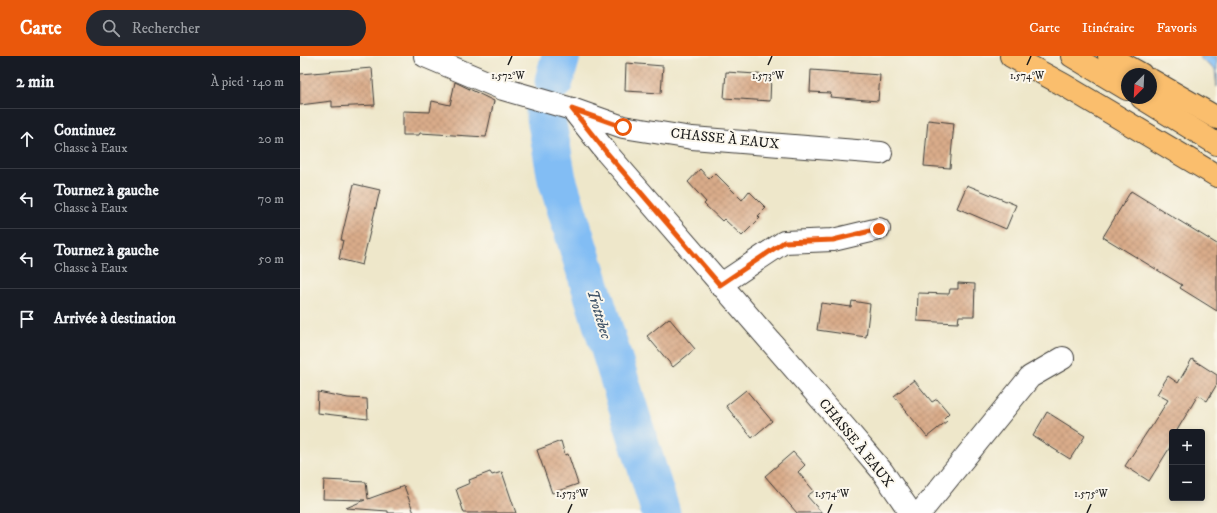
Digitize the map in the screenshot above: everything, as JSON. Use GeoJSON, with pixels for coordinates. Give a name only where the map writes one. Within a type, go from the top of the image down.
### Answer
{"type":"FeatureCollection","features":[{"type":"Feature","properties":{"kind":"highway"},"geometry":{"type":"LineString","coordinates":[[1011,56],[1064,85],[1217,176]]}},
{"type":"Feature","properties":{"kind":"highway"},"geometry":{"type":"LineString","coordinates":[[1072,56],[1121,85]]}},
{"type":"Feature","properties":{"kind":"highway"},"geometry":{"type":"LineString","coordinates":[[1109,56],[1130,68]]}},
{"type":"Feature","properties":{"kind":"highway"},"geometry":{"type":"LineString","coordinates":[[1157,83],[1217,118]]}},
{"type":"Feature","properties":{"kind":"highway"},"geometry":{"type":"LineString","coordinates":[[1152,104],[1217,144]]}},
{"type":"Feature","properties":{"kind":"street"},"geometry":{"type":"LineString","coordinates":[[425,56],[503,89],[557,105]]}},
{"type":"Feature","properties":{"kind":"street","name":"CHASSE À EAUX"},"geometry":{"type":"LineString","coordinates":[[557,105],[623,127],[692,138],[881,153]]}},
{"type":"Feature","properties":{"kind":"street","name":"CHASSE À EAUX"},"geometry":{"type":"LineString","coordinates":[[557,105],[607,153],[720,285],[844,426],[882,471],[911,513]]}},
{"type":"Feature","properties":{"kind":"street"},"geometry":{"type":"LineString","coordinates":[[720,285],[784,242],[833,240],[879,229]]}},
{"type":"Feature","properties":{"kind":"street"},"geometry":{"type":"LineString","coordinates":[[918,513],[924,508],[1030,377],[1063,358]]}},
{"type":"Feature","properties":{"kind":"water"},"geometry":{"type":"Polygon","coordinates":[[[1200,56],[1217,56],[1217,87],[1215,70],[1201,59],[1200,56]]]}},
{"type":"Feature","properties":{"kind":"building"},"geometry":{"type":"Polygon","coordinates":[[[626,63],[663,66],[661,93],[625,91],[626,63]]]}},
{"type":"Feature","properties":{"kind":"building"},"geometry":{"type":"Polygon","coordinates":[[[372,68],[375,105],[332,107],[332,101],[300,105],[300,74],[372,68]]]}},
{"type":"Feature","properties":{"kind":"building"},"geometry":{"type":"Polygon","coordinates":[[[811,70],[880,75],[878,101],[830,97],[831,93],[810,92],[811,70]]]}},
{"type":"Feature","properties":{"kind":"building"},"geometry":{"type":"Polygon","coordinates":[[[726,72],[771,75],[770,101],[724,98],[726,72]]]}},
{"type":"Feature","properties":{"kind":"building"},"geometry":{"type":"Polygon","coordinates":[[[455,82],[494,101],[486,137],[420,133],[419,135],[403,135],[403,111],[430,112],[432,101],[450,105],[455,82]]]}},
{"type":"Feature","properties":{"kind":"building"},"geometry":{"type":"Polygon","coordinates":[[[928,120],[954,123],[950,168],[924,166],[928,120]]]}},
{"type":"Feature","properties":{"kind":"building"},"geometry":{"type":"Polygon","coordinates":[[[700,169],[709,179],[715,173],[742,200],[749,191],[766,208],[758,216],[760,218],[742,236],[724,219],[722,221],[704,204],[706,202],[688,182],[700,169]]]}},
{"type":"Feature","properties":{"kind":"building"},"geometry":{"type":"Polygon","coordinates":[[[354,184],[380,190],[362,265],[339,259],[343,240],[341,240],[354,184]]]}},
{"type":"Feature","properties":{"kind":"building"},"geometry":{"type":"Polygon","coordinates":[[[967,185],[1016,205],[1006,229],[957,208],[967,185]]]}},
{"type":"Feature","properties":{"kind":"building"},"geometry":{"type":"Polygon","coordinates":[[[1131,191],[1217,244],[1217,311],[1180,288],[1182,285],[1103,237],[1131,191]]]}},
{"type":"Feature","properties":{"kind":"building"},"geometry":{"type":"Polygon","coordinates":[[[958,283],[975,284],[974,316],[959,316],[958,323],[917,321],[918,293],[949,294],[950,289],[958,289],[958,283]]]}},
{"type":"Feature","properties":{"kind":"building"},"geometry":{"type":"Polygon","coordinates":[[[852,301],[870,304],[866,337],[817,330],[821,303],[851,307],[852,301]]]}},
{"type":"Feature","properties":{"kind":"building"},"geometry":{"type":"Polygon","coordinates":[[[669,318],[695,349],[673,367],[647,336],[669,318]]]}},
{"type":"Feature","properties":{"kind":"building"},"geometry":{"type":"Polygon","coordinates":[[[1192,359],[1217,375],[1217,384],[1207,401],[1198,395],[1178,429],[1169,429],[1169,449],[1149,481],[1125,466],[1168,400],[1157,394],[1168,376],[1178,383],[1192,359]]]}},
{"type":"Feature","properties":{"kind":"building"},"geometry":{"type":"Polygon","coordinates":[[[914,380],[932,402],[937,399],[949,413],[944,418],[947,421],[927,437],[894,396],[914,380]]]}},
{"type":"Feature","properties":{"kind":"building"},"geometry":{"type":"Polygon","coordinates":[[[746,390],[772,421],[752,438],[726,406],[746,390]]]}},
{"type":"Feature","properties":{"kind":"building"},"geometry":{"type":"Polygon","coordinates":[[[318,392],[348,398],[367,399],[368,419],[317,413],[318,392]]]}},
{"type":"Feature","properties":{"kind":"building"},"geometry":{"type":"Polygon","coordinates":[[[1047,412],[1085,436],[1070,459],[1033,436],[1047,412]]]}},
{"type":"Feature","properties":{"kind":"building"},"geometry":{"type":"Polygon","coordinates":[[[561,441],[565,455],[568,454],[578,484],[552,493],[537,450],[561,441]]]}},
{"type":"Feature","properties":{"kind":"building"},"geometry":{"type":"Polygon","coordinates":[[[793,452],[805,465],[798,472],[814,491],[807,496],[822,513],[797,513],[765,476],[793,452]]]}},
{"type":"Feature","properties":{"kind":"building"},"geometry":{"type":"Polygon","coordinates":[[[490,472],[492,475],[502,472],[516,513],[464,513],[456,489],[470,483],[469,480],[490,472]]]}},
{"type":"Feature","properties":{"kind":"building"},"geometry":{"type":"Polygon","coordinates":[[[324,480],[366,482],[368,499],[404,486],[414,513],[388,513],[388,511],[346,508],[365,500],[323,499],[324,480]]]}},
{"type":"Feature","properties":{"kind":"waterway","name":"Trottebec"},"geometry":{"type":"LineString","coordinates":[[554,81],[561,56]]}},
{"type":"Feature","properties":{"kind":"waterway","name":"Trottebec"},"geometry":{"type":"LineString","coordinates":[[545,112],[557,179],[661,513]]}},
{"type":"Feature","properties":{"kind":"route"},"geometry":{"type":"LineString","coordinates":[[623,127],[572,109],[607,153],[720,285],[784,242],[833,240],[879,229]]}}]}
